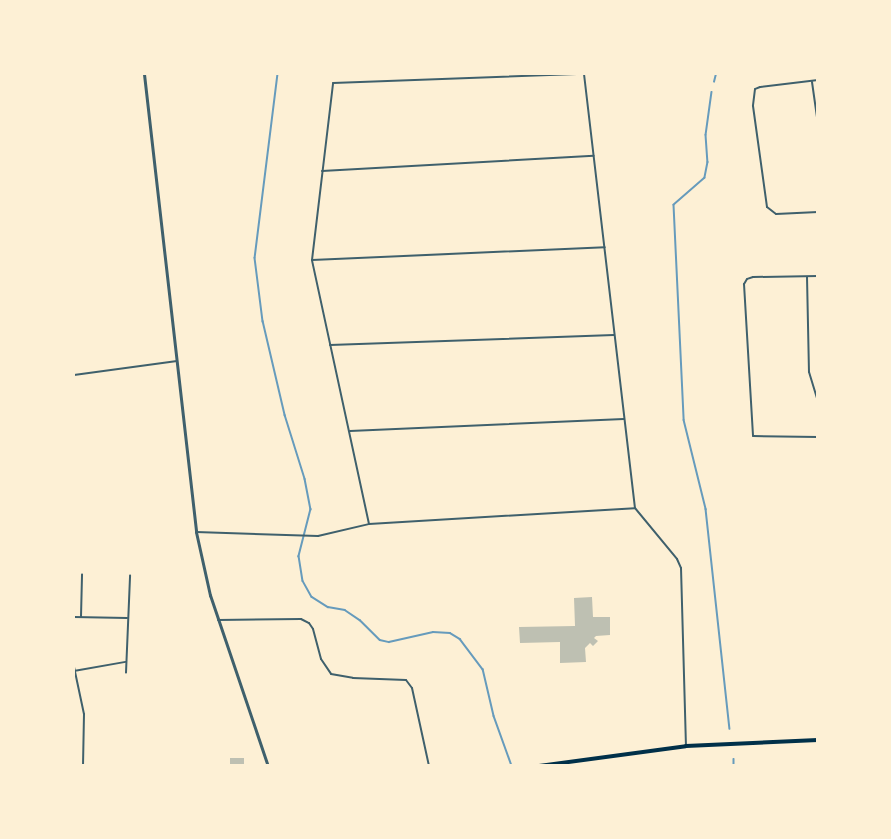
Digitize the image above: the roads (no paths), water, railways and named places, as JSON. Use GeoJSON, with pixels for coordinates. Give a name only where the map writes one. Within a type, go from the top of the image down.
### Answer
{"type":"FeatureCollection","features":[{"type":"Feature","properties":{"kind":"main road"},"geometry":{"type":"LineString","coordinates":[[539,765],[686,746],[818,740]]}},
{"type":"Feature","properties":{"kind":"street"},"geometry":{"type":"LineString","coordinates":[[144,74],[196,532],[218,620],[268,765]]}},
{"type":"Feature","properties":{"kind":"street"},"geometry":{"type":"LineString","coordinates":[[369,524],[312,260],[333,83],[584,74],[634,508],[677,559],[681,568],[686,746]]}},
{"type":"Feature","properties":{"kind":"street"},"geometry":{"type":"LineString","coordinates":[[818,80],[768,85],[755,89],[753,106],[766,201],[772,212],[818,212]]}},
{"type":"Feature","properties":{"kind":"street"},"geometry":{"type":"LineString","coordinates":[[812,81],[818,123]]}},
{"type":"Feature","properties":{"kind":"street"},"geometry":{"type":"LineString","coordinates":[[322,171],[594,156]]}},
{"type":"Feature","properties":{"kind":"street"},"geometry":{"type":"LineString","coordinates":[[312,260],[605,248]]}},
{"type":"Feature","properties":{"kind":"street"},"geometry":{"type":"LineString","coordinates":[[807,276],[809,372],[818,402]]}},
{"type":"Feature","properties":{"kind":"street"},"geometry":{"type":"LineString","coordinates":[[818,276],[753,277],[745,282],[750,426],[753,436],[759,438],[818,437]]}},
{"type":"Feature","properties":{"kind":"street"},"geometry":{"type":"LineString","coordinates":[[330,345],[615,334]]}},
{"type":"Feature","properties":{"kind":"street"},"geometry":{"type":"LineString","coordinates":[[74,375],[177,361]]}},
{"type":"Feature","properties":{"kind":"street"},"geometry":{"type":"LineString","coordinates":[[350,430],[624,419]]}},
{"type":"Feature","properties":{"kind":"street"},"geometry":{"type":"LineString","coordinates":[[196,532],[309,536],[369,524],[634,508]]}},
{"type":"Feature","properties":{"kind":"street"},"geometry":{"type":"LineString","coordinates":[[218,620],[301,619],[309,623],[313,629],[321,659],[331,674],[353,678],[401,679],[410,684],[429,765]]}},
{"type":"Feature","properties":{"kind":"street"},"geometry":{"type":"LineString","coordinates":[[74,669],[84,714],[83,765]]}},
{"type":"Feature","properties":{"kind":"lane"},"geometry":{"type":"LineString","coordinates":[[81,617],[82,575]]}},
{"type":"Feature","properties":{"kind":"lane"},"geometry":{"type":"LineString","coordinates":[[126,673],[130,576]]}},
{"type":"Feature","properties":{"kind":"lane"},"geometry":{"type":"LineString","coordinates":[[74,617],[128,618]]}},
{"type":"Feature","properties":{"kind":"lane"},"geometry":{"type":"LineString","coordinates":[[74,669],[126,662]]}},
{"type":"Feature","properties":{"kind":"waterway"},"geometry":{"type":"LineString","coordinates":[[278,74],[255,258],[263,321],[285,415],[305,479],[311,509],[299,556],[303,581],[312,597],[328,607],[345,610],[360,620],[380,640],[389,642],[433,632],[450,633],[460,639],[483,669],[494,716],[512,766]]}},
{"type":"Feature","properties":{"kind":"waterway"},"geometry":{"type":"LineString","coordinates":[[714,82],[716,74]]}},
{"type":"Feature","properties":{"kind":"waterway"},"geometry":{"type":"LineString","coordinates":[[712,92],[706,135],[708,162],[705,178],[674,205],[684,420],[706,509],[730,729]]}},
{"type":"Feature","properties":{"kind":"waterway"},"geometry":{"type":"LineString","coordinates":[[734,759],[734,766]]}}]}
